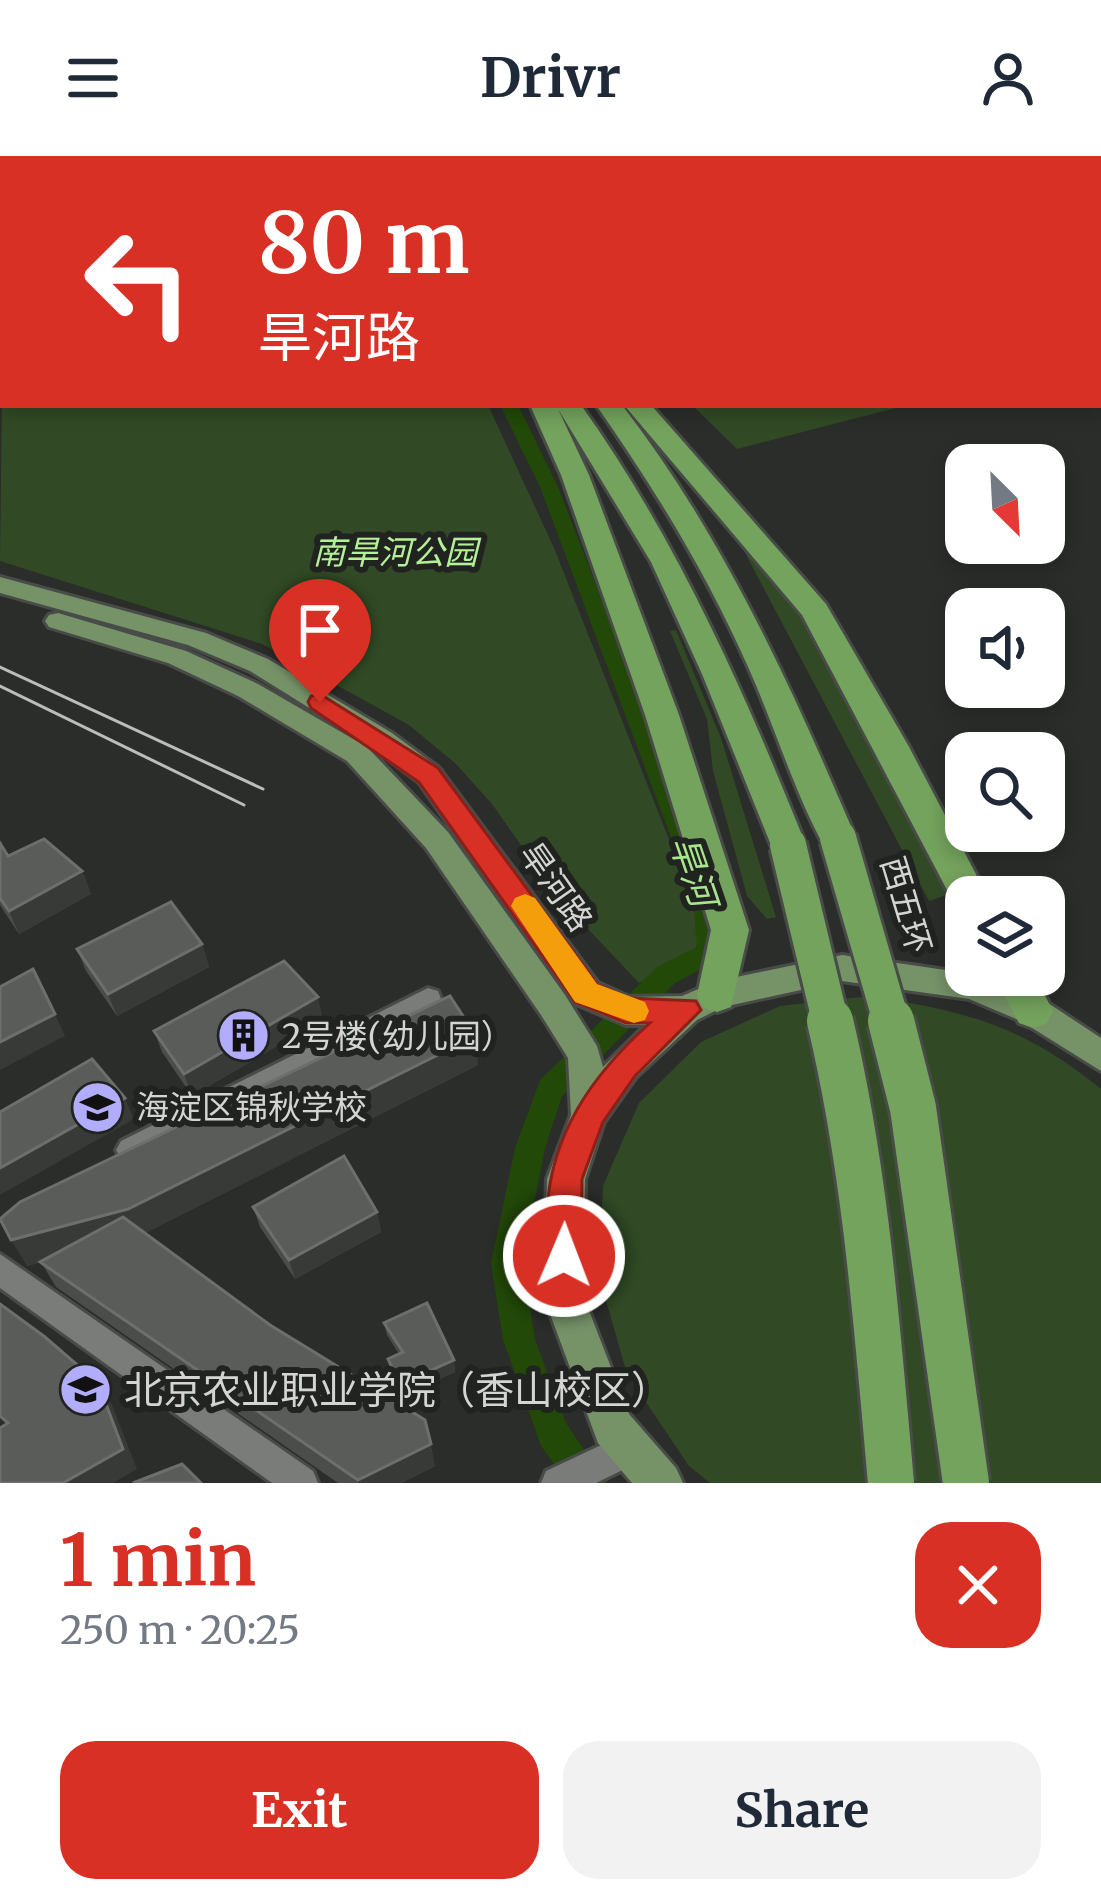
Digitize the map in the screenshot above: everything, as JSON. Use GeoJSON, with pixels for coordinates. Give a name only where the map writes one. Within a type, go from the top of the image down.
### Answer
{"type":"FeatureCollection","features":[{"type":"Feature","properties":{"kind":"highway"},"geometry":{"type":"LineString","coordinates":[[544,408],[575,475],[630,628],[730,930],[701,1003]]}},
{"type":"Feature","properties":{"kind":"highway"},"geometry":{"type":"LineString","coordinates":[[570,408],[650,533],[718,666],[788,845],[850,1106],[874,1288],[891,1483]]}},
{"type":"Feature","properties":{"kind":"highway","name":"西五环"},"geometry":{"type":"LineString","coordinates":[[611,408],[688,526],[763,658],[838,838],[877,962],[913,1108],[966,1483]]}},
{"type":"Feature","properties":{"kind":"highway"},"geometry":{"type":"LineString","coordinates":[[640,408],[815,611],[958,876]]}},
{"type":"Feature","properties":{"kind":"highway"},"geometry":{"type":"LineString","coordinates":[[1025,996],[1033,1011]]}},
{"type":"Feature","properties":{"kind":"main road","name":"旱河路"},"geometry":{"type":"LineString","coordinates":[[0,585],[107,611],[259,664],[382,740],[429,775],[586,993],[626,1011],[701,1003],[842,968],[972,986],[1033,1011],[1101,1056]]}},
{"type":"Feature","properties":{"kind":"main road"},"geometry":{"type":"LineString","coordinates":[[0,606],[177,657],[248,690],[357,754],[437,840],[553,1005],[585,1056],[589,1115]]}},
{"type":"Feature","properties":{"kind":"main road"},"geometry":{"type":"LineString","coordinates":[[661,1483],[622,1454],[562,1294],[566,1179],[589,1115],[624,1066],[701,1003]]}},
{"type":"Feature","properties":{"kind":"street"},"geometry":{"type":"LineString","coordinates":[[104,1165],[428,999]]}},
{"type":"Feature","properties":{"kind":"street"},"geometry":{"type":"LineString","coordinates":[[0,1269],[301,1483]]}},
{"type":"Feature","properties":{"kind":"street"},"geometry":{"type":"LineString","coordinates":[[558,1483],[622,1454]]}},
{"type":"Feature","properties":{"kind":"green space","name":"南旱河公园"},"geometry":{"type":"Polygon","coordinates":[[[2,408],[489,408],[554,548],[700,918],[696,951],[639,983],[556,895],[492,804],[456,764],[409,725],[262,644],[0,561],[2,408]]]}},
{"type":"Feature","properties":{"kind":"green space"},"geometry":{"type":"Polygon","coordinates":[[[695,408],[895,408],[737,449],[695,408]]]}},
{"type":"Feature","properties":{"kind":"green space"},"geometry":{"type":"Polygon","coordinates":[[[733,530],[797,610],[945,885],[945,896],[929,901],[733,530]]]}},
{"type":"Feature","properties":{"kind":"green space"},"geometry":{"type":"Polygon","coordinates":[[[676,630],[721,738],[776,917],[767,919],[747,896],[713,771],[707,719],[670,631],[676,630]]]}},
{"type":"Feature","properties":{"kind":"green space"},"geometry":{"type":"Polygon","coordinates":[[[870,996],[993,1024],[1045,1050],[1101,1089],[1101,1483],[710,1483],[689,1466],[627,1374],[599,1276],[603,1186],[639,1103],[701,1042],[780,1006],[870,996]]]}},
{"type":"Feature","properties":{"kind":"building"},"geometry":{"type":"Polygon","coordinates":[[[44,839],[82,871],[9,911],[0,898],[0,843],[8,856],[44,839]]]}},
{"type":"Feature","properties":{"kind":"building"},"geometry":{"type":"Polygon","coordinates":[[[171,902],[202,944],[108,994],[77,949],[171,902]]]}},
{"type":"Feature","properties":{"kind":"building"},"geometry":{"type":"Polygon","coordinates":[[[284,961],[318,997],[184,1074],[154,1031],[284,961]]]}},
{"type":"Feature","properties":{"kind":"building"},"geometry":{"type":"Polygon","coordinates":[[[33,969],[55,1014],[0,1042],[0,987],[33,969]]]}},
{"type":"Feature","properties":{"kind":"building"},"geometry":{"type":"Polygon","coordinates":[[[450,996],[476,1036],[128,1209],[11,1240],[0,1219],[20,1202],[450,996]]]}},
{"type":"Feature","properties":{"kind":"building"},"geometry":{"type":"Polygon","coordinates":[[[92,1059],[125,1098],[0,1168],[0,1112],[92,1059]]]}},
{"type":"Feature","properties":{"kind":"building"},"geometry":{"type":"Polygon","coordinates":[[[344,1156],[377,1212],[289,1260],[253,1207],[344,1156]]]}},
{"type":"Feature","properties":{"kind":"building"},"geometry":{"type":"Polygon","coordinates":[[[123,1217],[270,1325],[425,1420],[431,1444],[358,1480],[40,1262],[123,1217]]]}},
{"type":"Feature","properties":{"kind":"building"},"geometry":{"type":"Polygon","coordinates":[[[427,1303],[454,1360],[400,1384],[388,1359],[403,1352],[384,1323],[427,1303]]]}},
{"type":"Feature","properties":{"kind":"building"},"geometry":{"type":"Polygon","coordinates":[[[0,1304],[98,1383],[123,1449],[63,1483],[0,1483],[0,1428],[8,1423],[0,1416],[0,1304]]]}},
{"type":"Feature","properties":{"kind":"building"},"geometry":{"type":"Polygon","coordinates":[[[182,1464],[201,1483],[133,1483],[182,1464]]]}},
{"type":"Feature","properties":{"kind":"waterway","name":"旱河"},"geometry":{"type":"LineString","coordinates":[[510,408],[549,487],[691,859]]}},
{"type":"Feature","properties":{"kind":"waterway","name":"旱河"},"geometry":{"type":"LineString","coordinates":[[589,1483],[553,1434],[519,1340],[507,1263],[530,1148],[550,1089],[666,975],[711,952],[706,897]]}},
{"type":"Feature","properties":{"kind":"tram line"},"geometry":{"type":"LineString","coordinates":[[0,667],[263,789]]}},
{"type":"Feature","properties":{"kind":"tram line"},"geometry":{"type":"LineString","coordinates":[[0,686],[244,805]]}},
{"type":"Feature","properties":{"kind":"slow traffic"},"geometry":{"type":"LineString","coordinates":[[525,906],[586,993],[634,1011]]}},
{"type":"Feature","properties":{"kind":"place","name":"2号楼(幼儿园）"},"geometry":{"type":"Point","coordinates":[243,1036]}},
{"type":"Feature","properties":{"kind":"place","name":"海淀区锦秋学校"},"geometry":{"type":"Point","coordinates":[97,1107]}},
{"type":"Feature","properties":{"kind":"place","name":"北京农业职业学院（香山校区）"},"geometry":{"type":"Point","coordinates":[85,1390]}},
{"type":"Feature","properties":{"kind":"route"},"geometry":{"type":"LineString","coordinates":[[320,702],[429,775],[593,999],[626,1011],[685,1010],[624,1066],[589,1115],[566,1179],[564,1256]]}}]}
